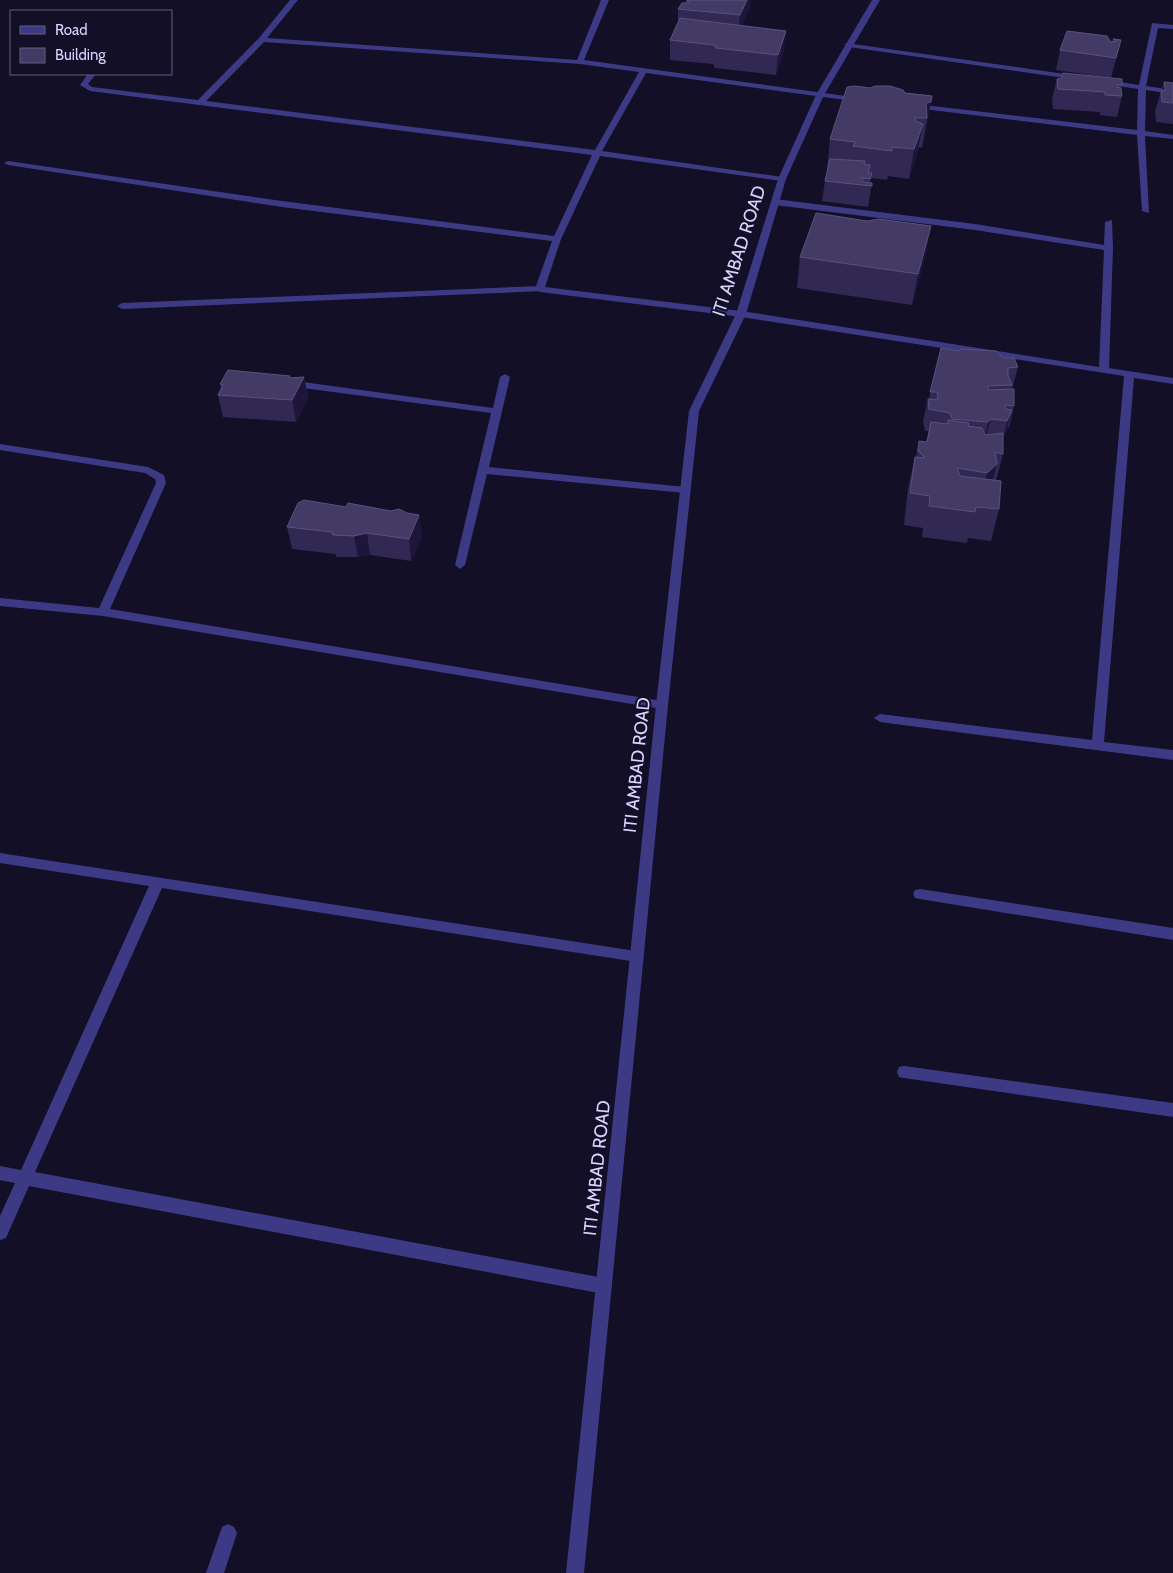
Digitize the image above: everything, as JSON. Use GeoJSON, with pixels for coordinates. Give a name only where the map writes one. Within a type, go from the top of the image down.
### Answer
{"type":"FeatureCollection","features":[{"type":"Feature","properties":{"kind":"street"},"geometry":{"type":"LineString","coordinates":[[199,104],[262,40],[294,0]]}},
{"type":"Feature","properties":{"kind":"street"},"geometry":{"type":"LineString","coordinates":[[580,62],[605,0]]}},
{"type":"Feature","properties":{"kind":"street","name":"ITI AMBAD ROAD"},"geometry":{"type":"LineString","coordinates":[[575,1573],[662,706],[694,411],[741,314],[782,179],[820,95],[876,0]]}},
{"type":"Feature","properties":{"kind":"street"},"geometry":{"type":"LineString","coordinates":[[1146,210],[1141,133],[1142,88],[1155,25],[1173,28]]}},
{"type":"Feature","properties":{"kind":"street"},"geometry":{"type":"LineString","coordinates":[[262,40],[580,62],[869,101]]}},
{"type":"Feature","properties":{"kind":"street"},"geometry":{"type":"LineString","coordinates":[[849,45],[1083,79]]}},
{"type":"Feature","properties":{"kind":"street"},"geometry":{"type":"LineString","coordinates":[[540,289],[557,239],[597,153],[644,71]]}},
{"type":"Feature","properties":{"kind":"street"},"geometry":{"type":"LineString","coordinates":[[91,75],[84,81],[84,85],[90,89],[597,153],[782,179]]}},
{"type":"Feature","properties":{"kind":"street"},"geometry":{"type":"LineString","coordinates":[[1093,80],[1173,92]]}},
{"type":"Feature","properties":{"kind":"street"},"geometry":{"type":"LineString","coordinates":[[908,106],[1173,137]]}},
{"type":"Feature","properties":{"kind":"street"},"geometry":{"type":"LineString","coordinates":[[8,163],[282,204],[557,239]]}},
{"type":"Feature","properties":{"kind":"street"},"geometry":{"type":"LineString","coordinates":[[775,202],[975,227],[1109,248]]}},
{"type":"Feature","properties":{"kind":"street"},"geometry":{"type":"LineString","coordinates":[[1104,371],[1109,222]]}},
{"type":"Feature","properties":{"kind":"street"},"geometry":{"type":"LineString","coordinates":[[122,306],[540,289],[741,314],[1173,381]]}},
{"type":"Feature","properties":{"kind":"street"},"geometry":{"type":"LineString","coordinates":[[1098,746],[1129,374]]}},
{"type":"Feature","properties":{"kind":"street"},"geometry":{"type":"LineString","coordinates":[[460,565],[505,377]]}},
{"type":"Feature","properties":{"kind":"street"},"geometry":{"type":"LineString","coordinates":[[275,381],[496,411]]}},
{"type":"Feature","properties":{"kind":"street"},"geometry":{"type":"LineString","coordinates":[[0,447],[148,470],[160,477],[161,483],[103,612]]}},
{"type":"Feature","properties":{"kind":"street"},"geometry":{"type":"LineString","coordinates":[[482,470],[685,490]]}},
{"type":"Feature","properties":{"kind":"street"},"geometry":{"type":"LineString","coordinates":[[0,602],[103,612],[662,706]]}},
{"type":"Feature","properties":{"kind":"street"},"geometry":{"type":"LineString","coordinates":[[880,718],[1173,755]]}},
{"type":"Feature","properties":{"kind":"street"},"geometry":{"type":"LineString","coordinates":[[0,858],[637,956]]}},
{"type":"Feature","properties":{"kind":"street"},"geometry":{"type":"LineString","coordinates":[[0,1233],[158,882]]}},
{"type":"Feature","properties":{"kind":"street"},"geometry":{"type":"LineString","coordinates":[[920,894],[1173,934]]}},
{"type":"Feature","properties":{"kind":"street"},"geometry":{"type":"LineString","coordinates":[[904,1072],[1173,1110]]}},
{"type":"Feature","properties":{"kind":"street"},"geometry":{"type":"LineString","coordinates":[[0,1173],[604,1286]]}},
{"type":"Feature","properties":{"kind":"street"},"geometry":{"type":"LineString","coordinates":[[215,1573],[228,1532]]}},
{"type":"Feature","properties":{"kind":"building"},"geometry":{"type":"Polygon","coordinates":[[[687,0],[747,0],[740,15],[678,9],[682,3],[689,3],[687,0]]]}},
{"type":"Feature","properties":{"kind":"building"},"geometry":{"type":"Polygon","coordinates":[[[680,18],[786,31],[778,55],[716,48],[714,45],[670,40],[680,18]]]}},
{"type":"Feature","properties":{"kind":"building"},"geometry":{"type":"Polygon","coordinates":[[[1067,31],[1107,36],[1111,42],[1117,41],[1113,39],[1121,40],[1116,58],[1060,50],[1067,31]]]}},
{"type":"Feature","properties":{"kind":"building"},"geometry":{"type":"Polygon","coordinates":[[[1063,73],[1122,79],[1122,85],[1117,85],[1117,87],[1121,88],[1122,96],[1105,95],[1105,92],[1058,89],[1057,79],[1062,78],[1063,73]]]}},
{"type":"Feature","properties":{"kind":"building"},"geometry":{"type":"Polygon","coordinates":[[[1164,82],[1173,83],[1173,103],[1162,102],[1161,91],[1166,90],[1164,82]]]}},
{"type":"Feature","properties":{"kind":"building"},"geometry":{"type":"Polygon","coordinates":[[[890,86],[903,90],[905,93],[932,96],[931,102],[926,103],[927,118],[915,118],[915,121],[923,124],[914,149],[892,147],[892,151],[853,146],[855,142],[830,139],[847,87],[870,88],[890,86]]]}},
{"type":"Feature","properties":{"kind":"building"},"geometry":{"type":"Polygon","coordinates":[[[830,159],[865,161],[864,164],[870,165],[868,173],[872,173],[870,179],[861,178],[864,182],[872,183],[872,186],[825,181],[830,159]]]}},
{"type":"Feature","properties":{"kind":"building"},"geometry":{"type":"Polygon","coordinates":[[[816,213],[867,221],[879,219],[931,226],[918,274],[800,257],[816,213]]]}},
{"type":"Feature","properties":{"kind":"building"},"geometry":{"type":"Polygon","coordinates":[[[941,348],[959,351],[961,349],[996,351],[1004,358],[1014,358],[1018,367],[1008,368],[1008,376],[1012,385],[987,386],[989,390],[1014,389],[1014,406],[1005,405],[1005,409],[1012,410],[1007,421],[991,419],[988,422],[952,419],[950,413],[929,409],[928,399],[938,400],[937,392],[930,392],[941,348]]]}},
{"type":"Feature","properties":{"kind":"building"},"geometry":{"type":"Polygon","coordinates":[[[228,370],[290,376],[289,378],[304,377],[292,400],[218,395],[223,385],[220,384],[228,370]]]}},
{"type":"Feature","properties":{"kind":"building"},"geometry":{"type":"Polygon","coordinates":[[[948,420],[969,423],[968,426],[982,428],[985,435],[1003,433],[1003,454],[995,452],[997,464],[987,473],[957,468],[960,476],[1001,481],[999,509],[976,507],[975,512],[929,506],[930,496],[910,493],[915,457],[925,458],[918,451],[919,441],[927,442],[931,422],[948,424],[948,420]]]}},
{"type":"Feature","properties":{"kind":"building"},"geometry":{"type":"Polygon","coordinates":[[[304,500],[346,507],[348,503],[391,511],[399,509],[407,513],[419,515],[409,539],[367,533],[354,536],[333,535],[332,532],[287,527],[298,503],[304,500]]]}}]}
